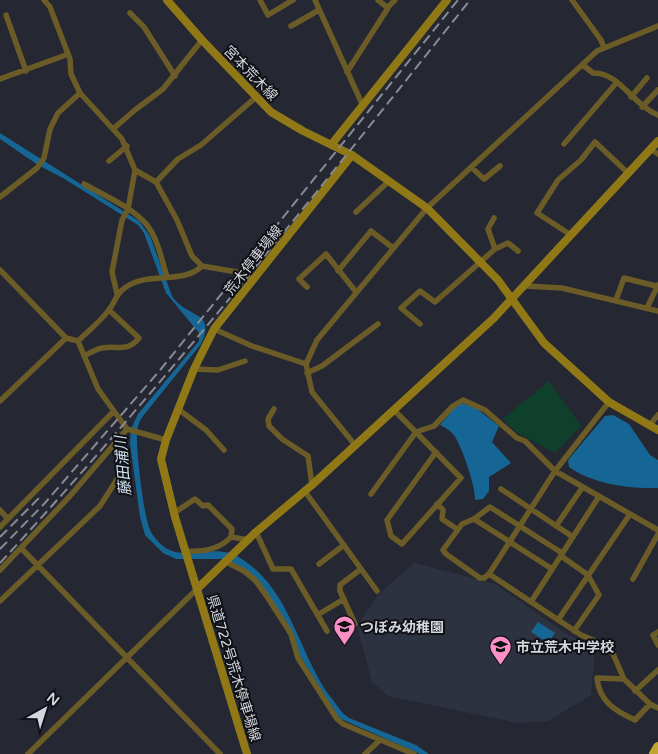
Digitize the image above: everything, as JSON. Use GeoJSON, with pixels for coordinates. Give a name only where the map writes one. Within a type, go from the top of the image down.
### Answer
{"type":"FeatureCollection","features":[{"type":"Feature","properties":{"kind":"highway"},"geometry":{"type":"LineString","coordinates":[[654,754],[658,748]]}},
{"type":"Feature","properties":{"kind":"main road","name":"宮本荒木線"},"geometry":{"type":"LineString","coordinates":[[167,0],[256,97],[283,120],[330,145]]}},
{"type":"Feature","properties":{"kind":"main road"},"geometry":{"type":"LineString","coordinates":[[447,0],[330,145],[352,155],[427,208],[482,263],[512,298],[534,332],[609,402],[658,430]]}},
{"type":"Feature","properties":{"kind":"main road"},"geometry":{"type":"LineString","coordinates":[[197,589],[256,532],[312,485],[494,318],[658,142]]}},
{"type":"Feature","properties":{"kind":"main road","name":"荒木停車場線"},"geometry":{"type":"LineString","coordinates":[[197,589],[162,465],[166,440],[194,369],[214,329],[352,155]]}},
{"type":"Feature","properties":{"kind":"main road","name":"県道722号荒木停車場線"},"geometry":{"type":"LineString","coordinates":[[197,589],[247,754]]}},
{"type":"Feature","properties":{"kind":"street"},"geometry":{"type":"LineString","coordinates":[[44,0],[50,7],[80,93],[127,146],[136,170],[128,209],[122,220],[112,272],[117,294],[110,310],[78,341]]}},
{"type":"Feature","properties":{"kind":"street"},"geometry":{"type":"LineString","coordinates":[[260,0],[268,15],[293,0]]}},
{"type":"Feature","properties":{"kind":"street"},"geometry":{"type":"LineString","coordinates":[[315,0],[363,106]]}},
{"type":"Feature","properties":{"kind":"street"},"geometry":{"type":"LineString","coordinates":[[378,0],[387,8]]}},
{"type":"Feature","properties":{"kind":"street"},"geometry":{"type":"LineString","coordinates":[[347,72],[387,8],[395,0]]}},
{"type":"Feature","properties":{"kind":"street"},"geometry":{"type":"LineString","coordinates":[[572,0],[601,40],[604,48]]}},
{"type":"Feature","properties":{"kind":"street"},"geometry":{"type":"LineString","coordinates":[[291,26],[319,10]]}},
{"type":"Feature","properties":{"kind":"street"},"geometry":{"type":"LineString","coordinates":[[130,13],[144,27],[175,76]]}},
{"type":"Feature","properties":{"kind":"street"},"geometry":{"type":"LineString","coordinates":[[6,15],[26,71]]}},
{"type":"Feature","properties":{"kind":"street"},"geometry":{"type":"LineString","coordinates":[[355,445],[312,392],[306,364],[317,340],[427,208],[597,51],[658,26]]}},
{"type":"Feature","properties":{"kind":"street"},"geometry":{"type":"LineString","coordinates":[[113,129],[163,89],[202,40]]}},
{"type":"Feature","properties":{"kind":"street"},"geometry":{"type":"LineString","coordinates":[[0,79],[66,55]]}},
{"type":"Feature","properties":{"kind":"street"},"geometry":{"type":"LineString","coordinates":[[583,65],[593,73],[604,73],[617,82],[642,107],[658,115]]}},
{"type":"Feature","properties":{"kind":"street"},"geometry":{"type":"LineString","coordinates":[[631,97],[647,78]]}},
{"type":"Feature","properties":{"kind":"street"},"geometry":{"type":"LineString","coordinates":[[564,144],[617,82]]}},
{"type":"Feature","properties":{"kind":"street"},"geometry":{"type":"LineString","coordinates":[[642,107],[658,90]]}},
{"type":"Feature","properties":{"kind":"street"},"geometry":{"type":"LineString","coordinates":[[0,197],[37,168],[44,158],[50,129],[58,113],[80,93]]}},
{"type":"Feature","properties":{"kind":"street"},"geometry":{"type":"LineString","coordinates":[[156,182],[178,159],[201,144],[256,97]]}},
{"type":"Feature","properties":{"kind":"street"},"geometry":{"type":"LineString","coordinates":[[571,235],[537,213],[558,180],[581,160],[595,142],[628,172]]}},
{"type":"Feature","properties":{"kind":"street"},"geometry":{"type":"LineString","coordinates":[[109,161],[127,146]]}},
{"type":"Feature","properties":{"kind":"street"},"geometry":{"type":"LineString","coordinates":[[650,149],[658,154]]}},
{"type":"Feature","properties":{"kind":"street"},"geometry":{"type":"LineString","coordinates":[[472,167],[484,179],[500,166]]}},
{"type":"Feature","properties":{"kind":"street"},"geometry":{"type":"LineString","coordinates":[[136,170],[156,182],[192,256],[202,266],[234,271],[252,281]]}},
{"type":"Feature","properties":{"kind":"street"},"geometry":{"type":"LineString","coordinates":[[356,212],[389,181]]}},
{"type":"Feature","properties":{"kind":"street"},"geometry":{"type":"LineString","coordinates":[[84,184],[128,209],[148,226],[167,277]]}},
{"type":"Feature","properties":{"kind":"street"},"geometry":{"type":"LineString","coordinates":[[494,218],[488,229],[495,249]]}},
{"type":"Feature","properties":{"kind":"street"},"geometry":{"type":"LineString","coordinates":[[338,271],[371,231],[393,248]]}},
{"type":"Feature","properties":{"kind":"street"},"geometry":{"type":"LineString","coordinates":[[420,324],[402,308],[420,290],[435,302],[482,263],[495,249],[508,243],[518,252]]}},
{"type":"Feature","properties":{"kind":"street"},"geometry":{"type":"LineString","coordinates":[[307,288],[299,279],[326,254],[356,292]]}},
{"type":"Feature","properties":{"kind":"street"},"geometry":{"type":"LineString","coordinates":[[117,294],[142,280],[191,275],[202,266]]}},
{"type":"Feature","properties":{"kind":"street"},"geometry":{"type":"LineString","coordinates":[[0,270],[66,338],[78,341]]}},
{"type":"Feature","properties":{"kind":"street"},"geometry":{"type":"LineString","coordinates":[[616,300],[624,278],[657,285],[647,308]]}},
{"type":"Feature","properties":{"kind":"street"},"geometry":{"type":"LineString","coordinates":[[525,286],[562,288],[658,311]]}},
{"type":"Feature","properties":{"kind":"street"},"geometry":{"type":"LineString","coordinates":[[84,356],[104,347],[122,348],[133,345],[139,338],[110,310]]}},
{"type":"Feature","properties":{"kind":"street"},"geometry":{"type":"LineString","coordinates":[[308,373],[322,366],[378,324]]}},
{"type":"Feature","properties":{"kind":"street"},"geometry":{"type":"LineString","coordinates":[[214,329],[252,346],[306,364]]}},
{"type":"Feature","properties":{"kind":"street"},"geometry":{"type":"LineString","coordinates":[[0,401],[66,338]]}},
{"type":"Feature","properties":{"kind":"street"},"geometry":{"type":"LineString","coordinates":[[78,341],[98,389],[127,429],[166,440]]}},
{"type":"Feature","properties":{"kind":"street"},"geometry":{"type":"LineString","coordinates":[[194,369],[218,370],[244,361]]}},
{"type":"Feature","properties":{"kind":"street"},"geometry":{"type":"LineString","coordinates":[[371,494],[416,432],[434,426],[453,406],[463,400],[485,410],[517,438],[525,441],[555,471],[598,498],[658,530]]}},
{"type":"Feature","properties":{"kind":"street"},"geometry":{"type":"LineString","coordinates":[[574,631],[599,595],[588,575],[562,555],[519,526],[490,507],[474,519],[462,524],[443,550],[480,578],[484,578],[489,574],[519,526],[555,471],[609,402]]}},
{"type":"Feature","properties":{"kind":"street"},"geometry":{"type":"LineString","coordinates":[[178,409],[206,430],[224,450]]}},
{"type":"Feature","properties":{"kind":"street"},"geometry":{"type":"LineString","coordinates":[[274,409],[268,419],[269,426],[309,458],[312,485]]}},
{"type":"Feature","properties":{"kind":"street"},"geometry":{"type":"LineString","coordinates":[[394,410],[436,452],[461,478],[402,544],[391,536],[387,520],[436,452]]}},
{"type":"Feature","properties":{"kind":"street"},"geometry":{"type":"LineString","coordinates":[[0,527],[114,412]]}},
{"type":"Feature","properties":{"kind":"street"},"geometry":{"type":"LineString","coordinates":[[649,426],[658,415]]}},
{"type":"Feature","properties":{"kind":"street"},"geometry":{"type":"LineString","coordinates":[[0,570],[127,429]]}},
{"type":"Feature","properties":{"kind":"street"},"geometry":{"type":"LineString","coordinates":[[0,601],[100,506],[128,462]]}},
{"type":"Feature","properties":{"kind":"street"},"geometry":{"type":"LineString","coordinates":[[556,526],[582,488]]}},
{"type":"Feature","properties":{"kind":"street"},"geometry":{"type":"LineString","coordinates":[[501,489],[573,537]]}},
{"type":"Feature","properties":{"kind":"street"},"geometry":{"type":"LineString","coordinates":[[304,490],[377,591]]}},
{"type":"Feature","properties":{"kind":"street"},"geometry":{"type":"LineString","coordinates":[[531,602],[598,498]]}},
{"type":"Feature","properties":{"kind":"street"},"geometry":{"type":"LineString","coordinates":[[174,513],[195,500],[203,506],[208,505],[232,529],[231,536],[218,545],[202,552],[186,551]]}},
{"type":"Feature","properties":{"kind":"street"},"geometry":{"type":"LineString","coordinates":[[437,504],[443,510],[442,519],[457,529]]}},
{"type":"Feature","properties":{"kind":"street"},"geometry":{"type":"LineString","coordinates":[[0,510],[8,519]]}},
{"type":"Feature","properties":{"kind":"street"},"geometry":{"type":"LineString","coordinates":[[558,620],[630,514]]}},
{"type":"Feature","properties":{"kind":"street"},"geometry":{"type":"LineString","coordinates":[[474,519],[552,570]]}},
{"type":"Feature","properties":{"kind":"street"},"geometry":{"type":"LineString","coordinates":[[256,532],[273,569],[291,569],[319,614],[327,631]]}},
{"type":"Feature","properties":{"kind":"street"},"geometry":{"type":"LineString","coordinates":[[633,579],[658,534]]}},
{"type":"Feature","properties":{"kind":"street"},"geometry":{"type":"LineString","coordinates":[[231,536],[249,540]]}},
{"type":"Feature","properties":{"kind":"street"},"geometry":{"type":"LineString","coordinates":[[319,564],[344,545]]}},
{"type":"Feature","properties":{"kind":"street"},"geometry":{"type":"LineString","coordinates":[[21,548],[220,754]]}},
{"type":"Feature","properties":{"kind":"street"},"geometry":{"type":"LineString","coordinates":[[226,562],[244,571],[255,580],[266,595],[291,634],[298,658],[336,719],[414,754]]}},
{"type":"Feature","properties":{"kind":"street"},"geometry":{"type":"LineString","coordinates":[[355,624],[344,599],[340,584],[361,569]]}},
{"type":"Feature","properties":{"kind":"street"},"geometry":{"type":"LineString","coordinates":[[489,574],[574,631],[610,647],[624,679],[650,704],[658,708]]}},
{"type":"Feature","properties":{"kind":"street"},"geometry":{"type":"LineString","coordinates":[[28,754],[197,589]]}},
{"type":"Feature","properties":{"kind":"street"},"geometry":{"type":"LineString","coordinates":[[319,614],[344,599]]}},
{"type":"Feature","properties":{"kind":"street"},"geometry":{"type":"LineString","coordinates":[[658,632],[654,635],[658,646]]}},
{"type":"Feature","properties":{"kind":"street"},"geometry":{"type":"LineString","coordinates":[[635,691],[658,670]]}},
{"type":"Feature","properties":{"kind":"street"},"geometry":{"type":"LineString","coordinates":[[624,679],[598,678],[598,689],[603,700],[618,712],[635,720],[650,704]]}},
{"type":"Feature","properties":{"kind":"street"},"geometry":{"type":"LineString","coordinates":[[365,754],[380,740]]}},
{"type":"Feature","properties":{"kind":"shaded area"},"geometry":{"type":"Polygon","coordinates":[[[414,563],[495,584],[562,631],[595,649],[591,695],[548,721],[518,723],[388,696],[372,682],[357,626],[378,595],[414,563]]]}},
{"type":"Feature","properties":{"kind":"green space"},"geometry":{"type":"Polygon","coordinates":[[[549,381],[581,426],[555,453],[516,432],[503,419],[549,381]]]}},
{"type":"Feature","properties":{"kind":"water"},"geometry":{"type":"Polygon","coordinates":[[[0,133],[139,221],[150,236],[172,296],[178,303],[203,320],[205,325],[205,333],[201,344],[139,422],[137,442],[139,469],[148,525],[151,532],[159,543],[177,552],[219,551],[232,554],[246,562],[261,575],[285,608],[321,683],[344,714],[349,718],[416,745],[429,754],[420,754],[339,718],[300,656],[262,587],[226,559],[176,559],[163,553],[145,535],[140,517],[130,443],[131,429],[138,414],[199,341],[199,333],[166,293],[144,233],[138,225],[63,178],[38,165],[0,139],[0,133]]]}},
{"type":"Feature","properties":{"kind":"water"},"geometry":{"type":"Polygon","coordinates":[[[459,402],[476,408],[499,426],[492,442],[511,463],[489,477],[489,491],[483,499],[475,500],[471,476],[460,446],[452,433],[440,425],[459,402]]]}},
{"type":"Feature","properties":{"kind":"water"},"geometry":{"type":"Polygon","coordinates":[[[613,415],[629,424],[650,455],[658,460],[658,488],[635,488],[612,484],[589,478],[569,467],[568,460],[605,416],[613,415]]]}},
{"type":"Feature","properties":{"kind":"water"},"geometry":{"type":"Polygon","coordinates":[[[538,622],[555,633],[548,643],[531,632],[538,622]]]}},
{"type":"Feature","properties":{"kind":"railway"},"geometry":{"type":"LineString","coordinates":[[0,549],[44,504],[161,369],[458,0]]}},
{"type":"Feature","properties":{"kind":"railway"},"geometry":{"type":"LineString","coordinates":[[0,563],[62,495],[182,356],[298,215],[470,0]]}},
{"type":"Feature","properties":{"kind":"railway"},"geometry":{"type":"LineString","coordinates":[[0,537],[39,498]]}},
{"type":"Feature","properties":{"kind":"place","name":"つぼみ幼稚園"},"geometry":{"type":"Point","coordinates":[344,646]}},
{"type":"Feature","properties":{"kind":"place","name":"市立荒木中学校"},"geometry":{"type":"Point","coordinates":[500,666]}},
{"type":"Feature","properties":{"kind":"water label","name":"藤田浦川"},"geometry":{"type":"Point","coordinates":[123,466]}}]}
